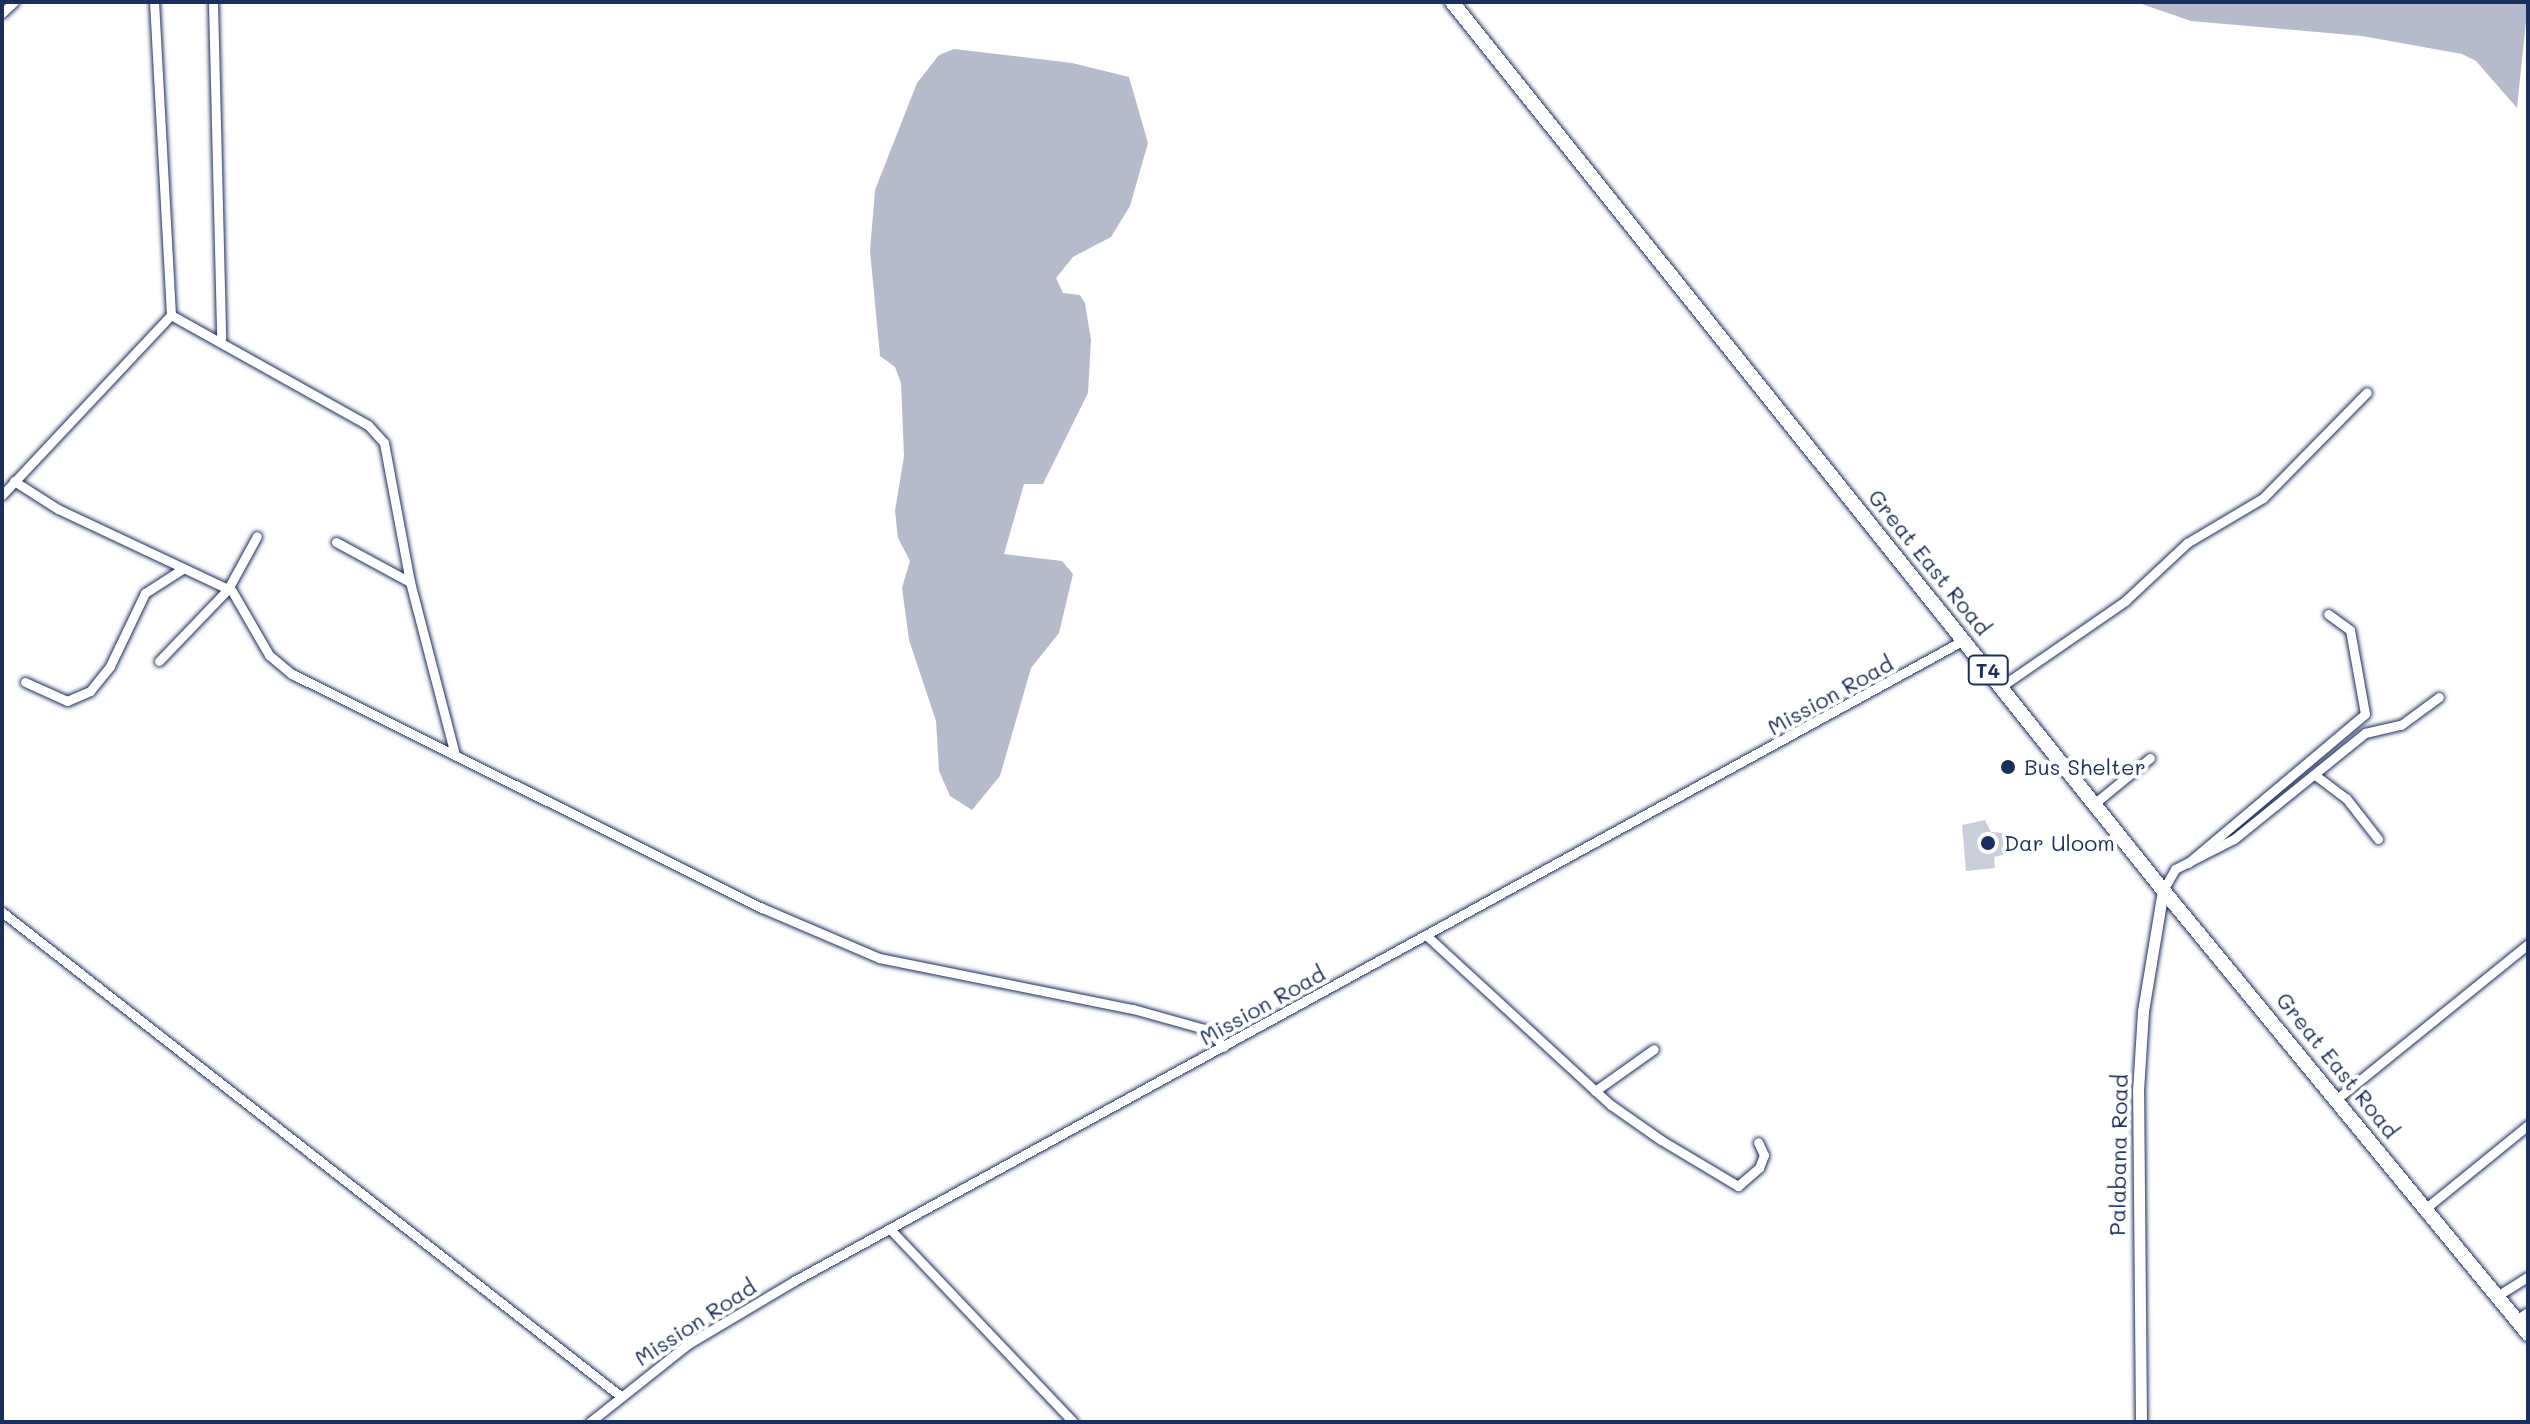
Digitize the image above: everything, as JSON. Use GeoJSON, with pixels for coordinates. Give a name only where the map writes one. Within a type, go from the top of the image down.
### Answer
{"type":"FeatureCollection","features":[{"type":"Feature","properties":{"kind":"highway","name":"Great East Road"},"geometry":{"type":"LineString","coordinates":[[1452,2],[2163,890],[2338,1098],[2497,1296],[2522,1316],[2528,1334]]}},
{"type":"Feature","properties":{"kind":"street"},"geometry":{"type":"LineString","coordinates":[[2,13],[14,2]]}},
{"type":"Feature","properties":{"kind":"street"},"geometry":{"type":"LineString","coordinates":[[2,495],[171,315],[154,2]]}},
{"type":"Feature","properties":{"kind":"street"},"geometry":{"type":"LineString","coordinates":[[213,2],[221,338]]}},
{"type":"Feature","properties":{"kind":"street"},"geometry":{"type":"LineString","coordinates":[[171,315],[221,338],[368,425],[384,443],[410,582],[455,755]]}},
{"type":"Feature","properties":{"kind":"street"},"geometry":{"type":"LineString","coordinates":[[2002,686],[2125,601],[2187,543],[2263,498],[2367,392]]}},
{"type":"Feature","properties":{"kind":"street"},"geometry":{"type":"LineString","coordinates":[[14,481],[58,509],[228,589],[279,666],[762,908],[879,958],[1133,1009],[1208,1030],[1224,1047]]}},
{"type":"Feature","properties":{"kind":"street"},"geometry":{"type":"LineString","coordinates":[[159,661],[228,589],[257,536]]}},
{"type":"Feature","properties":{"kind":"street"},"geometry":{"type":"LineString","coordinates":[[336,542],[410,582]]}},
{"type":"Feature","properties":{"kind":"street"},"geometry":{"type":"LineString","coordinates":[[25,682],[67,701],[90,691],[115,656],[145,593],[184,568]]}},
{"type":"Feature","properties":{"kind":"street"},"geometry":{"type":"LineString","coordinates":[[2188,863],[2365,714],[2350,630],[2328,614]]}},
{"type":"Feature","properties":{"kind":"street","name":"Mission Road"},"geometry":{"type":"LineString","coordinates":[[590,1422],[619,1395],[688,1344],[890,1229],[1964,640]]}},
{"type":"Feature","properties":{"kind":"street"},"geometry":{"type":"LineString","coordinates":[[2163,890],[2175,869],[2234,839],[2365,733],[2401,725],[2439,697]]}},
{"type":"Feature","properties":{"kind":"street"},"geometry":{"type":"LineString","coordinates":[[2095,803],[2150,758]]}},
{"type":"Feature","properties":{"kind":"street"},"geometry":{"type":"LineString","coordinates":[[2315,775],[2346,798],[2378,839]]}},
{"type":"Feature","properties":{"kind":"street","name":"Palabana Road"},"geometry":{"type":"LineString","coordinates":[[2141,1422],[2138,1079],[2163,890]]}},
{"type":"Feature","properties":{"kind":"street"},"geometry":{"type":"LineString","coordinates":[[2,912],[619,1395]]}},
{"type":"Feature","properties":{"kind":"street"},"geometry":{"type":"LineString","coordinates":[[1426,935],[1595,1091],[1636,1124],[1738,1186],[1759,1168],[1764,1155],[1758,1142]]}},
{"type":"Feature","properties":{"kind":"street"},"geometry":{"type":"LineString","coordinates":[[2338,1098],[2528,944]]}},
{"type":"Feature","properties":{"kind":"street"},"geometry":{"type":"LineString","coordinates":[[1595,1091],[1654,1049]]}},
{"type":"Feature","properties":{"kind":"street"},"geometry":{"type":"LineString","coordinates":[[2426,1208],[2528,1125]]}},
{"type":"Feature","properties":{"kind":"street"},"geometry":{"type":"LineString","coordinates":[[890,1229],[1073,1422]]}},
{"type":"Feature","properties":{"kind":"street"},"geometry":{"type":"LineString","coordinates":[[2497,1296],[2528,1277]]}},
{"type":"Feature","properties":{"kind":"water"},"geometry":{"type":"Polygon","coordinates":[[[2136,2],[2528,2],[2517,108],[2476,61],[2462,54],[2362,36],[2191,21],[2136,2]]]}},
{"type":"Feature","properties":{"kind":"water"},"geometry":{"type":"Polygon","coordinates":[[[954,49],[1072,63],[1129,77],[1148,143],[1130,206],[1111,237],[1073,257],[1056,278],[1063,293],[1080,295],[1085,303],[1091,340],[1088,393],[1043,484],[1024,484],[1004,554],[1062,561],[1073,574],[1059,633],[1031,668],[1000,776],[972,810],[950,796],[939,771],[936,721],[909,640],[902,588],[910,561],[898,538],[895,511],[904,456],[901,383],[895,367],[880,356],[870,251],[875,190],[917,83],[939,55],[954,49]]]}},
{"type":"Feature","properties":{"kind":"building","name":"Dar Uloom"},"geometry":{"type":"Polygon","coordinates":[[[1985,820],[1991,832],[2012,834],[2014,852],[1994,857],[1995,868],[1966,871],[1962,825],[1985,820]]]}},
{"type":"Feature","properties":{"kind":"place","name":"Bus Shelter"},"geometry":{"type":"Point","coordinates":[2008,767]}},
{"type":"Feature","properties":{"kind":"place","name":"Dar Uloom"},"geometry":{"type":"Point","coordinates":[1988,843]}}]}
